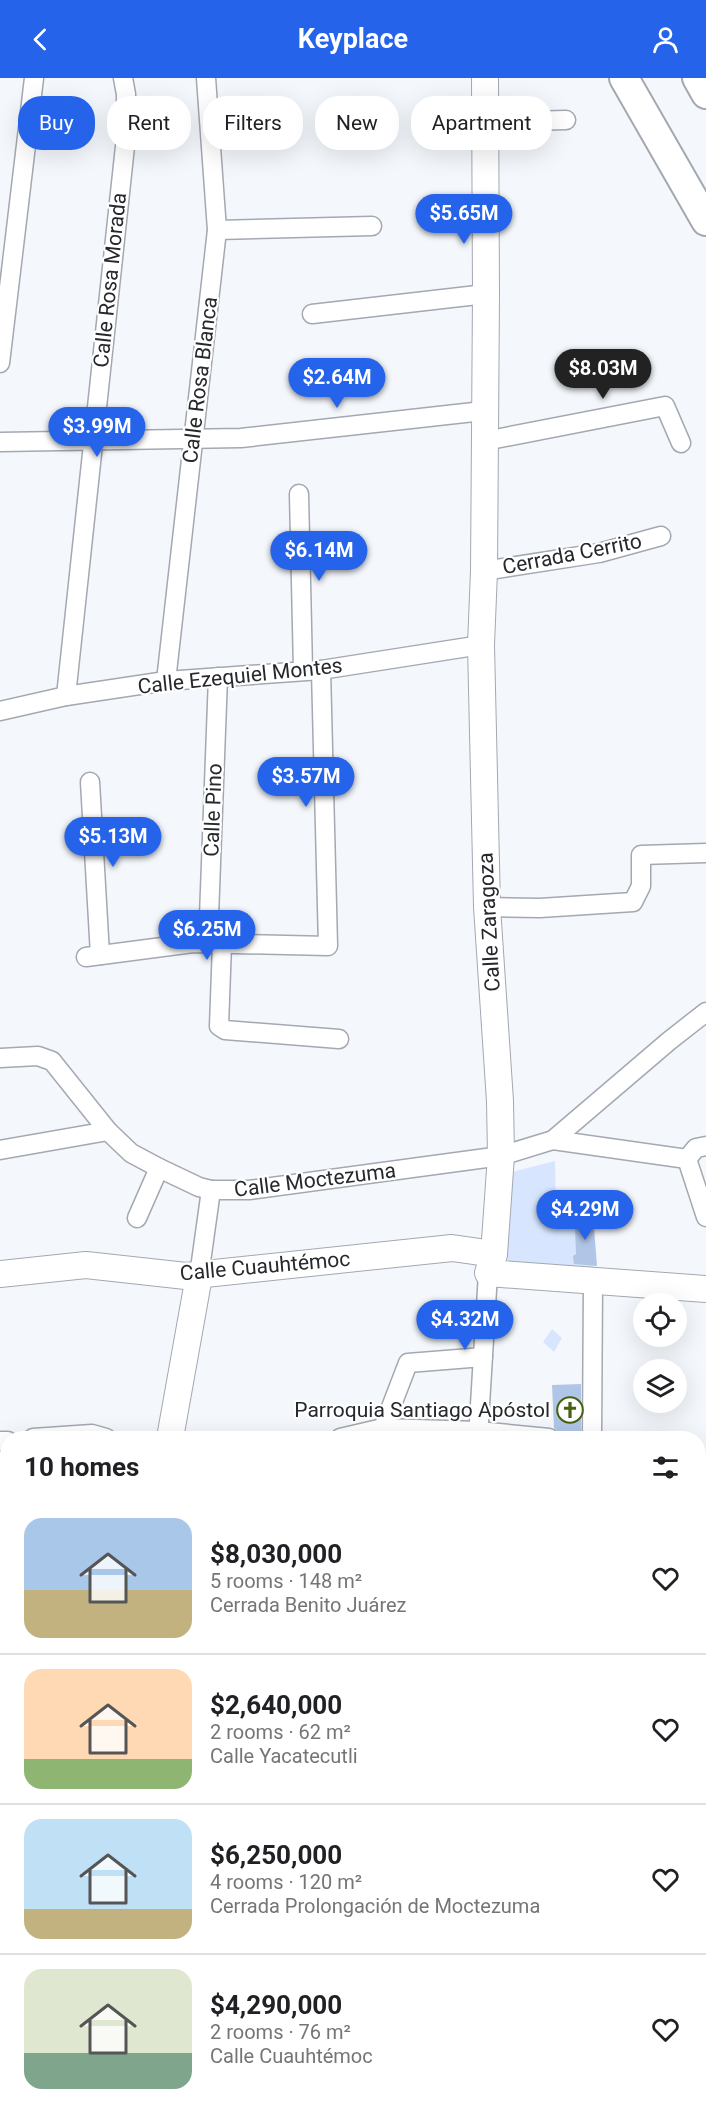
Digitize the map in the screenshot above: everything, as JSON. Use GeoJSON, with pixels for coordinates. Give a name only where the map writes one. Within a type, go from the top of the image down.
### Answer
{"type":"FeatureCollection","features":[{"type":"Feature","properties":{"kind":"main road"},"geometry":{"type":"LineString","coordinates":[[624,78],[706,221]]}},
{"type":"Feature","properties":{"kind":"street"},"geometry":{"type":"LineString","coordinates":[[0,363],[34,78]]}},
{"type":"Feature","properties":{"kind":"street","name":"Calle Rosa Morada"},"geometry":{"type":"LineString","coordinates":[[66,696],[126,137],[126,94],[123,78]]}},
{"type":"Feature","properties":{"kind":"street","name":"Calle Rosa Blanca"},"geometry":{"type":"LineString","coordinates":[[166,681],[217,230],[206,78]]}},
{"type":"Feature","properties":{"kind":"street","name":"Calle Zaragoza"},"geometry":{"type":"LineString","coordinates":[[485,78],[485,96]]}},
{"type":"Feature","properties":{"kind":"street"},"geometry":{"type":"LineString","coordinates":[[552,120],[567,120]]}},
{"type":"Feature","properties":{"kind":"street","name":"Calle Zaragoza"},"geometry":{"type":"LineString","coordinates":[[478,1431],[501,1156],[500,1101],[487,907],[481,645],[484,571],[486,150]]}},
{"type":"Feature","properties":{"kind":"street"},"geometry":{"type":"LineString","coordinates":[[217,230],[372,226]]}},
{"type":"Feature","properties":{"kind":"street"},"geometry":{"type":"LineString","coordinates":[[312,314],[486,294]]}},
{"type":"Feature","properties":{"kind":"street"},"geometry":{"type":"LineString","coordinates":[[484,441],[665,406],[681,443]]}},
{"type":"Feature","properties":{"kind":"street"},"geometry":{"type":"LineString","coordinates":[[0,442],[241,438],[483,411]]}},
{"type":"Feature","properties":{"kind":"street"},"geometry":{"type":"LineString","coordinates":[[90,782],[93,956],[193,943],[328,946],[300,494]]}},
{"type":"Feature","properties":{"kind":"street","name":"Cerrada Cerrito"},"geometry":{"type":"LineString","coordinates":[[484,571],[599,553],[661,536]]}},
{"type":"Feature","properties":{"kind":"street","name":"Calle Ezequiel Montes"},"geometry":{"type":"LineString","coordinates":[[0,711],[66,696],[166,681],[312,670],[481,645]]}},
{"type":"Feature","properties":{"kind":"street","name":"Calle Pino"},"geometry":{"type":"LineString","coordinates":[[218,677],[215,944],[219,1026],[225,1030],[339,1039]]}},
{"type":"Feature","properties":{"kind":"street"},"geometry":{"type":"LineString","coordinates":[[487,907],[540,908],[633,902],[641,886],[641,855],[706,853]]}},
{"type":"Feature","properties":{"kind":"street"},"geometry":{"type":"LineString","coordinates":[[553,1140],[706,1012]]}},
{"type":"Feature","properties":{"kind":"street","name":"Calle Moctezuma"},"geometry":{"type":"LineString","coordinates":[[0,1058],[38,1056],[52,1061],[108,1131],[131,1153],[159,1168],[212,1190],[249,1190],[501,1156],[553,1140]]}},
{"type":"Feature","properties":{"kind":"street"},"geometry":{"type":"LineString","coordinates":[[0,1150],[108,1131]]}},
{"type":"Feature","properties":{"kind":"street"},"geometry":{"type":"LineString","coordinates":[[553,1140],[687,1159]]}},
{"type":"Feature","properties":{"kind":"street"},"geometry":{"type":"LineString","coordinates":[[687,1159],[696,1148],[706,1146]]}},
{"type":"Feature","properties":{"kind":"street"},"geometry":{"type":"LineString","coordinates":[[687,1159],[706,1217]]}},
{"type":"Feature","properties":{"kind":"street"},"geometry":{"type":"LineString","coordinates":[[137,1218],[159,1168]]}},
{"type":"Feature","properties":{"kind":"street"},"geometry":{"type":"LineString","coordinates":[[171,1431],[212,1190]]}},
{"type":"Feature","properties":{"kind":"street","name":"Calle Cuauhtémoc"},"geometry":{"type":"LineString","coordinates":[[0,1274],[86,1265],[199,1276],[452,1248],[491,1264],[593,1282],[706,1289]]}},
{"type":"Feature","properties":{"kind":"street"},"geometry":{"type":"LineString","coordinates":[[592,1431],[593,1282]]}},
{"type":"Feature","properties":{"kind":"street"},"geometry":{"type":"LineString","coordinates":[[383,1428],[408,1363],[483,1357]]}},
{"type":"Feature","properties":{"kind":"street"},"geometry":{"type":"LineString","coordinates":[[370,1431],[383,1428],[424,1431]]}},
{"type":"Feature","properties":{"kind":"shaded area"},"geometry":{"type":"Polygon","coordinates":[[[555,1161],[556,1218],[592,1216],[594,1275],[510,1266],[508,1259],[508,1173],[555,1161]]]}},
{"type":"Feature","properties":{"kind":"shaded area"},"geometry":{"type":"Polygon","coordinates":[[[552,1329],[562,1338],[554,1352],[543,1342],[552,1329]]]}},
{"type":"Feature","properties":{"kind":"building"},"geometry":{"type":"Polygon","coordinates":[[[593,1215],[597,1266],[574,1264],[575,1228],[571,1216],[593,1215]]]}},
{"type":"Feature","properties":{"kind":"building","name":"Parroquia Santiago Apóstol"},"geometry":{"type":"Polygon","coordinates":[[[581,1384],[581,1431],[557,1431],[554,1428],[552,1385],[581,1384]]]}},
{"type":"Feature","properties":{"kind":"place","name":"Parroquia Santiago Apóstol"},"geometry":{"type":"Point","coordinates":[570,1410]}}]}
